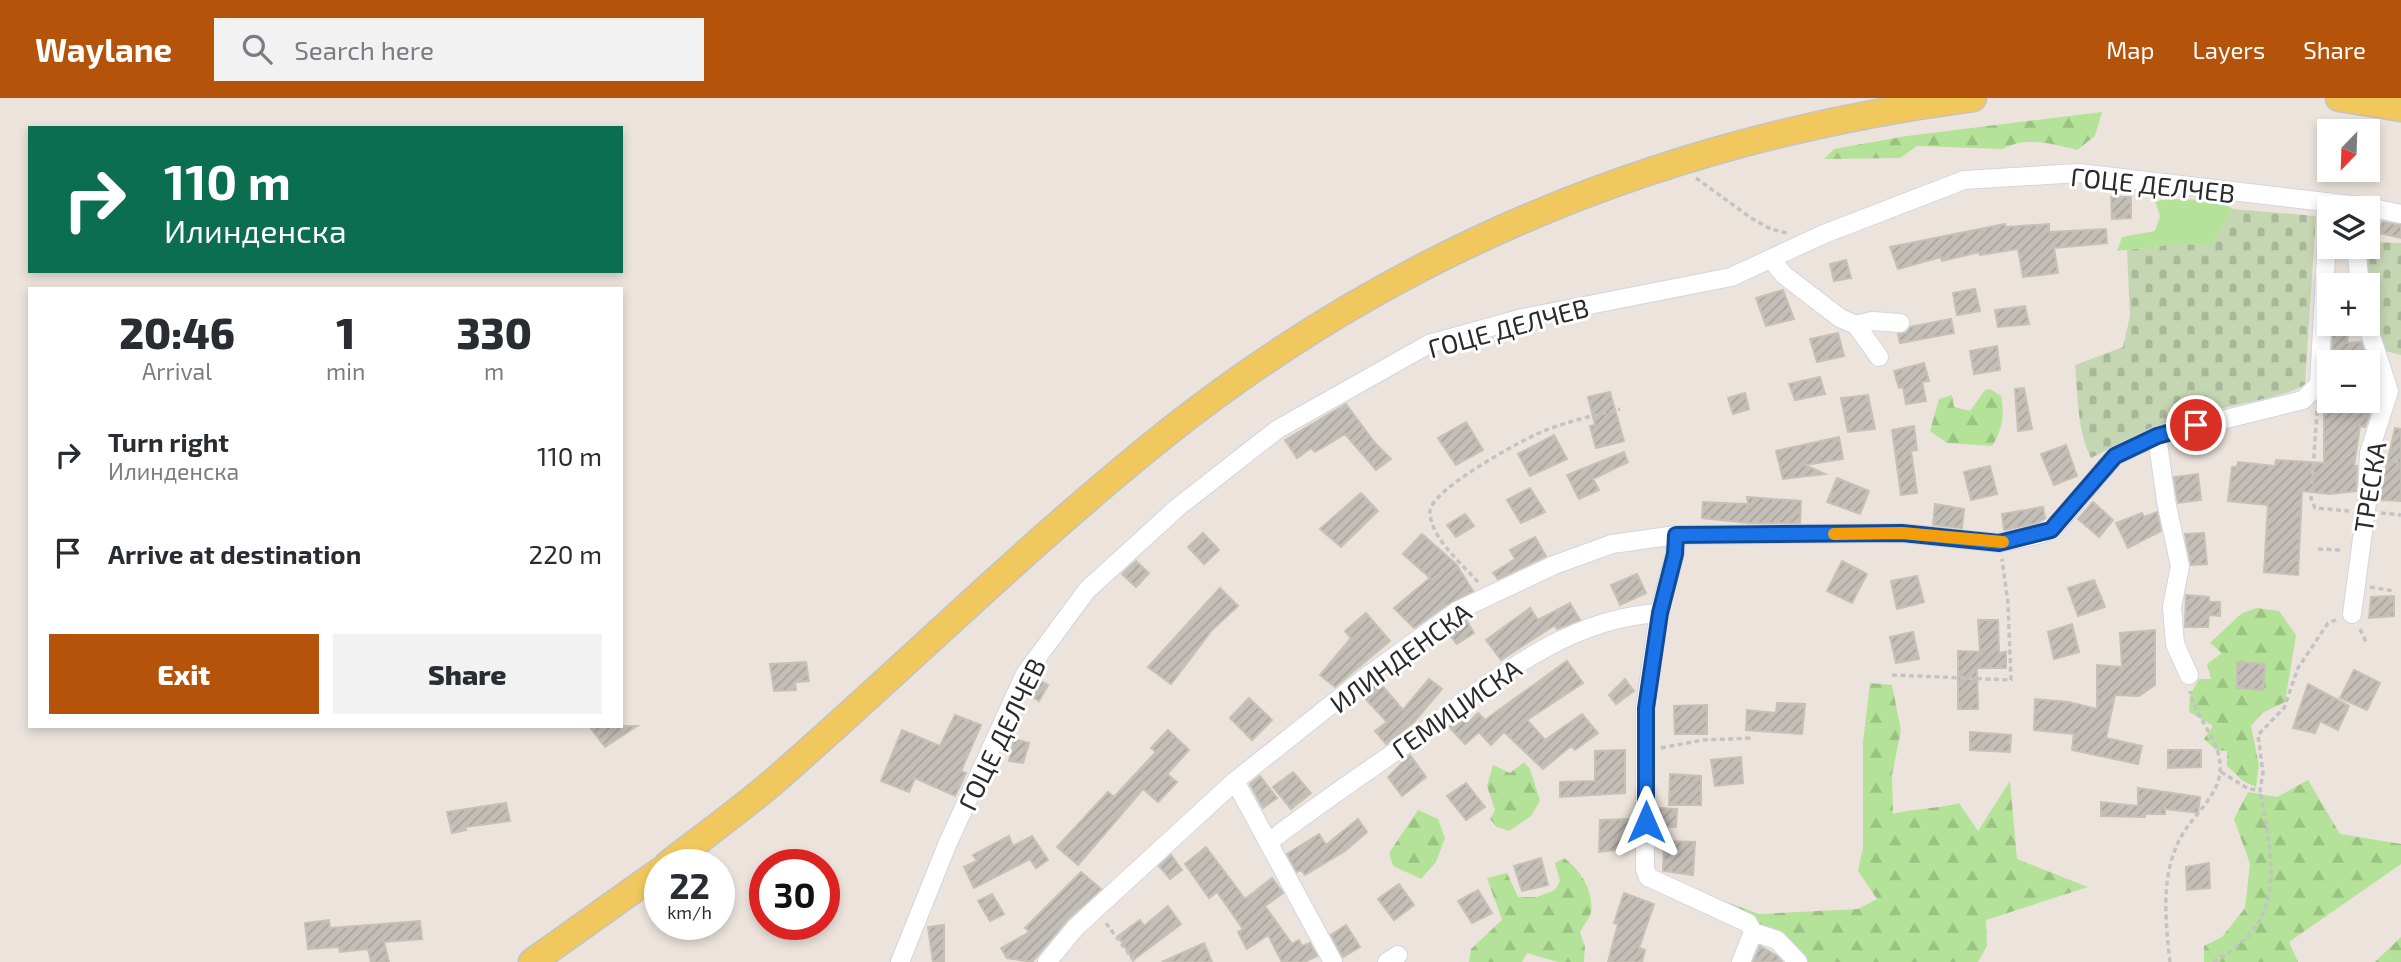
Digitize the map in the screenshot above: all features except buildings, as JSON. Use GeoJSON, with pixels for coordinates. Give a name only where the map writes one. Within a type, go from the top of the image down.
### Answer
{"type":"FeatureCollection","features":[{"type":"Feature","properties":{"kind":"main road"},"geometry":{"type":"LineString","coordinates":[[687,849],[768,786],[1096,492],[1170,431],[1301,337],[1378,289],[1475,240],[1560,204],[1675,161],[1731,144],[1889,109],[1973,98]]}},
{"type":"Feature","properties":{"kind":"main road"},"geometry":{"type":"LineString","coordinates":[[2339,98],[2401,108]]}},
{"type":"Feature","properties":{"kind":"main road"},"geometry":{"type":"LineString","coordinates":[[532,962],[644,882]]}},
{"type":"Feature","properties":{"kind":"street","name":"ГОЦЕ ДЕЛЧЕВ"},"geometry":{"type":"LineString","coordinates":[[900,962],[947,845],[1025,674],[1087,590],[1178,507],[1278,429],[1429,344],[1523,318],[1731,277],[1794,248],[1964,180],[2079,173],[2317,203]]}},
{"type":"Feature","properties":{"kind":"street","name":"ГОЦЕ ДЕЛЧЕВ"},"geometry":{"type":"LineString","coordinates":[[2380,210],[2401,214]]}},
{"type":"Feature","properties":{"kind":"street"},"geometry":{"type":"LineString","coordinates":[[1771,259],[1784,275],[1840,318],[1856,326],[1879,357]]}},
{"type":"Feature","properties":{"kind":"street"},"geometry":{"type":"LineString","coordinates":[[2321,350],[2326,259]]}},
{"type":"Feature","properties":{"kind":"street"},"geometry":{"type":"LineString","coordinates":[[1856,326],[1872,321],[1900,323]]}},
{"type":"Feature","properties":{"kind":"street","name":"ТРЕСКА"},"geometry":{"type":"LineString","coordinates":[[2352,614],[2365,513],[2369,453],[2389,391],[2371,336]]}},
{"type":"Feature","properties":{"kind":"street","name":"ИЛИНДЕНСКА"},"geometry":{"type":"LineString","coordinates":[[1047,962],[1076,927],[1235,781],[1366,677],[1457,611],[1555,565],[1612,544],[1676,535],[1902,533],[1999,543],[2051,530],[2115,456],[2157,436],[2302,400],[2317,386]]}},
{"type":"Feature","properties":{"kind":"street"},"geometry":{"type":"LineString","coordinates":[[2157,436],[2166,501],[2180,565],[2172,607],[2175,644],[2189,675]]}},
{"type":"Feature","properties":{"kind":"street"},"geometry":{"type":"LineString","coordinates":[[1676,535],[1675,554],[1660,613],[1646,708],[1648,877],[1748,923],[1753,932],[1777,940],[1798,962]]}},
{"type":"Feature","properties":{"kind":"street","name":"ГЕМИЏИСКА"},"geometry":{"type":"LineString","coordinates":[[1270,841],[1335,791],[1424,731],[1494,678],[1542,649],[1610,620],[1628,615],[1660,613]]}},
{"type":"Feature","properties":{"kind":"street"},"geometry":{"type":"LineString","coordinates":[[1235,781],[1270,841],[1308,919],[1333,962]]}},
{"type":"Feature","properties":{"kind":"street"},"geometry":{"type":"LineString","coordinates":[[1741,962],[1753,932]]}},
{"type":"Feature","properties":{"kind":"path"},"geometry":{"type":"LineString","coordinates":[[1675,161],[1751,218],[1771,229],[1791,234],[1794,248]]}},
{"type":"Feature","properties":{"kind":"path"},"geometry":{"type":"LineString","coordinates":[[1489,596],[1435,530],[1429,513],[1431,502],[1453,483],[1537,434],[1620,409]]}},
{"type":"Feature","properties":{"kind":"path"},"geometry":{"type":"LineString","coordinates":[[2317,412],[2311,498],[2315,508],[2365,513]]}},
{"type":"Feature","properties":{"kind":"path"},"geometry":{"type":"LineString","coordinates":[[1892,675],[2011,680],[2008,603],[1999,543]]}},
{"type":"Feature","properties":{"kind":"path"},"geometry":{"type":"LineString","coordinates":[[2318,549],[2359,551]]}},
{"type":"Feature","properties":{"kind":"path"},"geometry":{"type":"LineString","coordinates":[[2213,962],[2246,938],[2260,920],[2270,899],[2269,848],[2260,791],[2263,773],[2258,735],[2284,708],[2298,668],[2328,622],[2352,614]]}},
{"type":"Feature","properties":{"kind":"path"},"geometry":{"type":"LineString","coordinates":[[2170,962],[2164,914],[2171,860],[2188,826],[2202,813],[2221,772],[2216,750],[2190,695],[2189,675]]}},
{"type":"Feature","properties":{"kind":"path"},"geometry":{"type":"LineString","coordinates":[[1646,750],[1703,740],[1753,737]]}},
{"type":"Feature","properties":{"kind":"path"},"geometry":{"type":"LineString","coordinates":[[2221,772],[2247,788],[2260,791]]}},
{"type":"Feature","properties":{"kind":"path"},"geometry":{"type":"LineString","coordinates":[[1097,910],[1135,962]]}},
{"type":"Feature","properties":{"kind":"green space"},"geometry":{"type":"Polygon","coordinates":[[[2102,112],[2095,136],[2077,150],[2030,142],[2003,149],[1917,146],[1900,158],[1824,159],[1834,149],[1907,136],[2102,112]]]}},
{"type":"Feature","properties":{"kind":"green space"},"geometry":{"type":"Polygon","coordinates":[[[2216,200],[2233,209],[2211,245],[2183,244],[2117,251],[2122,237],[2155,231],[2160,216],[2155,201],[2216,200]]]}},
{"type":"Feature","properties":{"kind":"green space"},"geometry":{"type":"Polygon","coordinates":[[[2233,209],[2316,216],[2305,384],[2281,395],[2170,421],[2091,458],[2081,424],[2075,365],[2123,347],[2130,316],[2127,250],[2178,244],[2211,245],[2233,209]]]}},
{"type":"Feature","properties":{"kind":"green space"},"geometry":{"type":"Polygon","coordinates":[[[2380,242],[2401,243],[2401,355],[2385,351],[2379,336],[2380,273],[2366,273],[2367,259],[2380,259],[2380,242]]]}},
{"type":"Feature","properties":{"kind":"green space"},"geometry":{"type":"Polygon","coordinates":[[[1990,389],[2001,396],[2003,409],[2002,422],[1992,446],[1947,443],[1930,431],[1939,399],[1952,395],[1954,407],[1970,411],[1985,390],[1990,389]]]}},
{"type":"Feature","properties":{"kind":"green space"},"geometry":{"type":"Polygon","coordinates":[[[2257,608],[2279,611],[2296,635],[2285,702],[2262,713],[2251,726],[2259,765],[2256,787],[2243,781],[2227,766],[2227,751],[2216,750],[2204,739],[2213,726],[2189,712],[2190,695],[2199,679],[2211,679],[2207,664],[2222,653],[2210,643],[2242,613],[2257,608]]]}},
{"type":"Feature","properties":{"kind":"green space"},"geometry":{"type":"Polygon","coordinates":[[[1870,683],[1892,685],[1901,730],[1892,775],[1893,814],[1959,803],[1978,831],[2010,781],[2017,859],[2088,887],[1986,920],[1987,946],[1978,962],[1808,962],[1796,949],[1708,895],[1759,914],[1858,909],[1877,899],[1858,871],[1863,848],[1863,742],[1870,683]]]}},
{"type":"Feature","properties":{"kind":"green space"},"geometry":{"type":"Polygon","coordinates":[[[1524,762],[1530,769],[1540,801],[1531,816],[1509,831],[1497,827],[1490,819],[1495,810],[1487,786],[1493,765],[1510,773],[1524,762]]]}},
{"type":"Feature","properties":{"kind":"green space"},"geometry":{"type":"Polygon","coordinates":[[[2308,780],[2340,834],[2401,844],[2401,864],[2289,942],[2298,962],[2204,962],[2204,946],[2222,937],[2245,908],[2250,864],[2234,819],[2248,792],[2277,797],[2308,780]]]}},
{"type":"Feature","properties":{"kind":"green space"},"geometry":{"type":"Polygon","coordinates":[[[1418,810],[1438,819],[1445,838],[1436,862],[1421,879],[1393,866],[1389,853],[1418,810]]]}},
{"type":"Feature","properties":{"kind":"green space"},"geometry":{"type":"Polygon","coordinates":[[[1564,858],[1580,874],[1590,896],[1590,914],[1580,932],[1585,947],[1584,962],[1558,962],[1527,953],[1522,962],[1469,962],[1471,949],[1502,920],[1487,878],[1507,873],[1518,897],[1537,897],[1555,890],[1560,881],[1555,863],[1564,858]]]}},
{"type":"Feature","properties":{"kind":"green space"},"geometry":{"type":"Polygon","coordinates":[[[2401,937],[2401,962],[2375,962],[2401,937]]]}},
{"type":"Feature","properties":{"kind":"slow traffic"},"geometry":{"type":"LineString","coordinates":[[1834,534],[1902,533],[2003,542]]}},
{"type":"Feature","properties":{"kind":"route"},"geometry":{"type":"LineString","coordinates":[[1646,822],[1646,708],[1660,613],[1675,554],[1676,535],[1902,533],[1999,543],[2051,530],[2115,456],[2157,436],[2196,425]]}}]}
